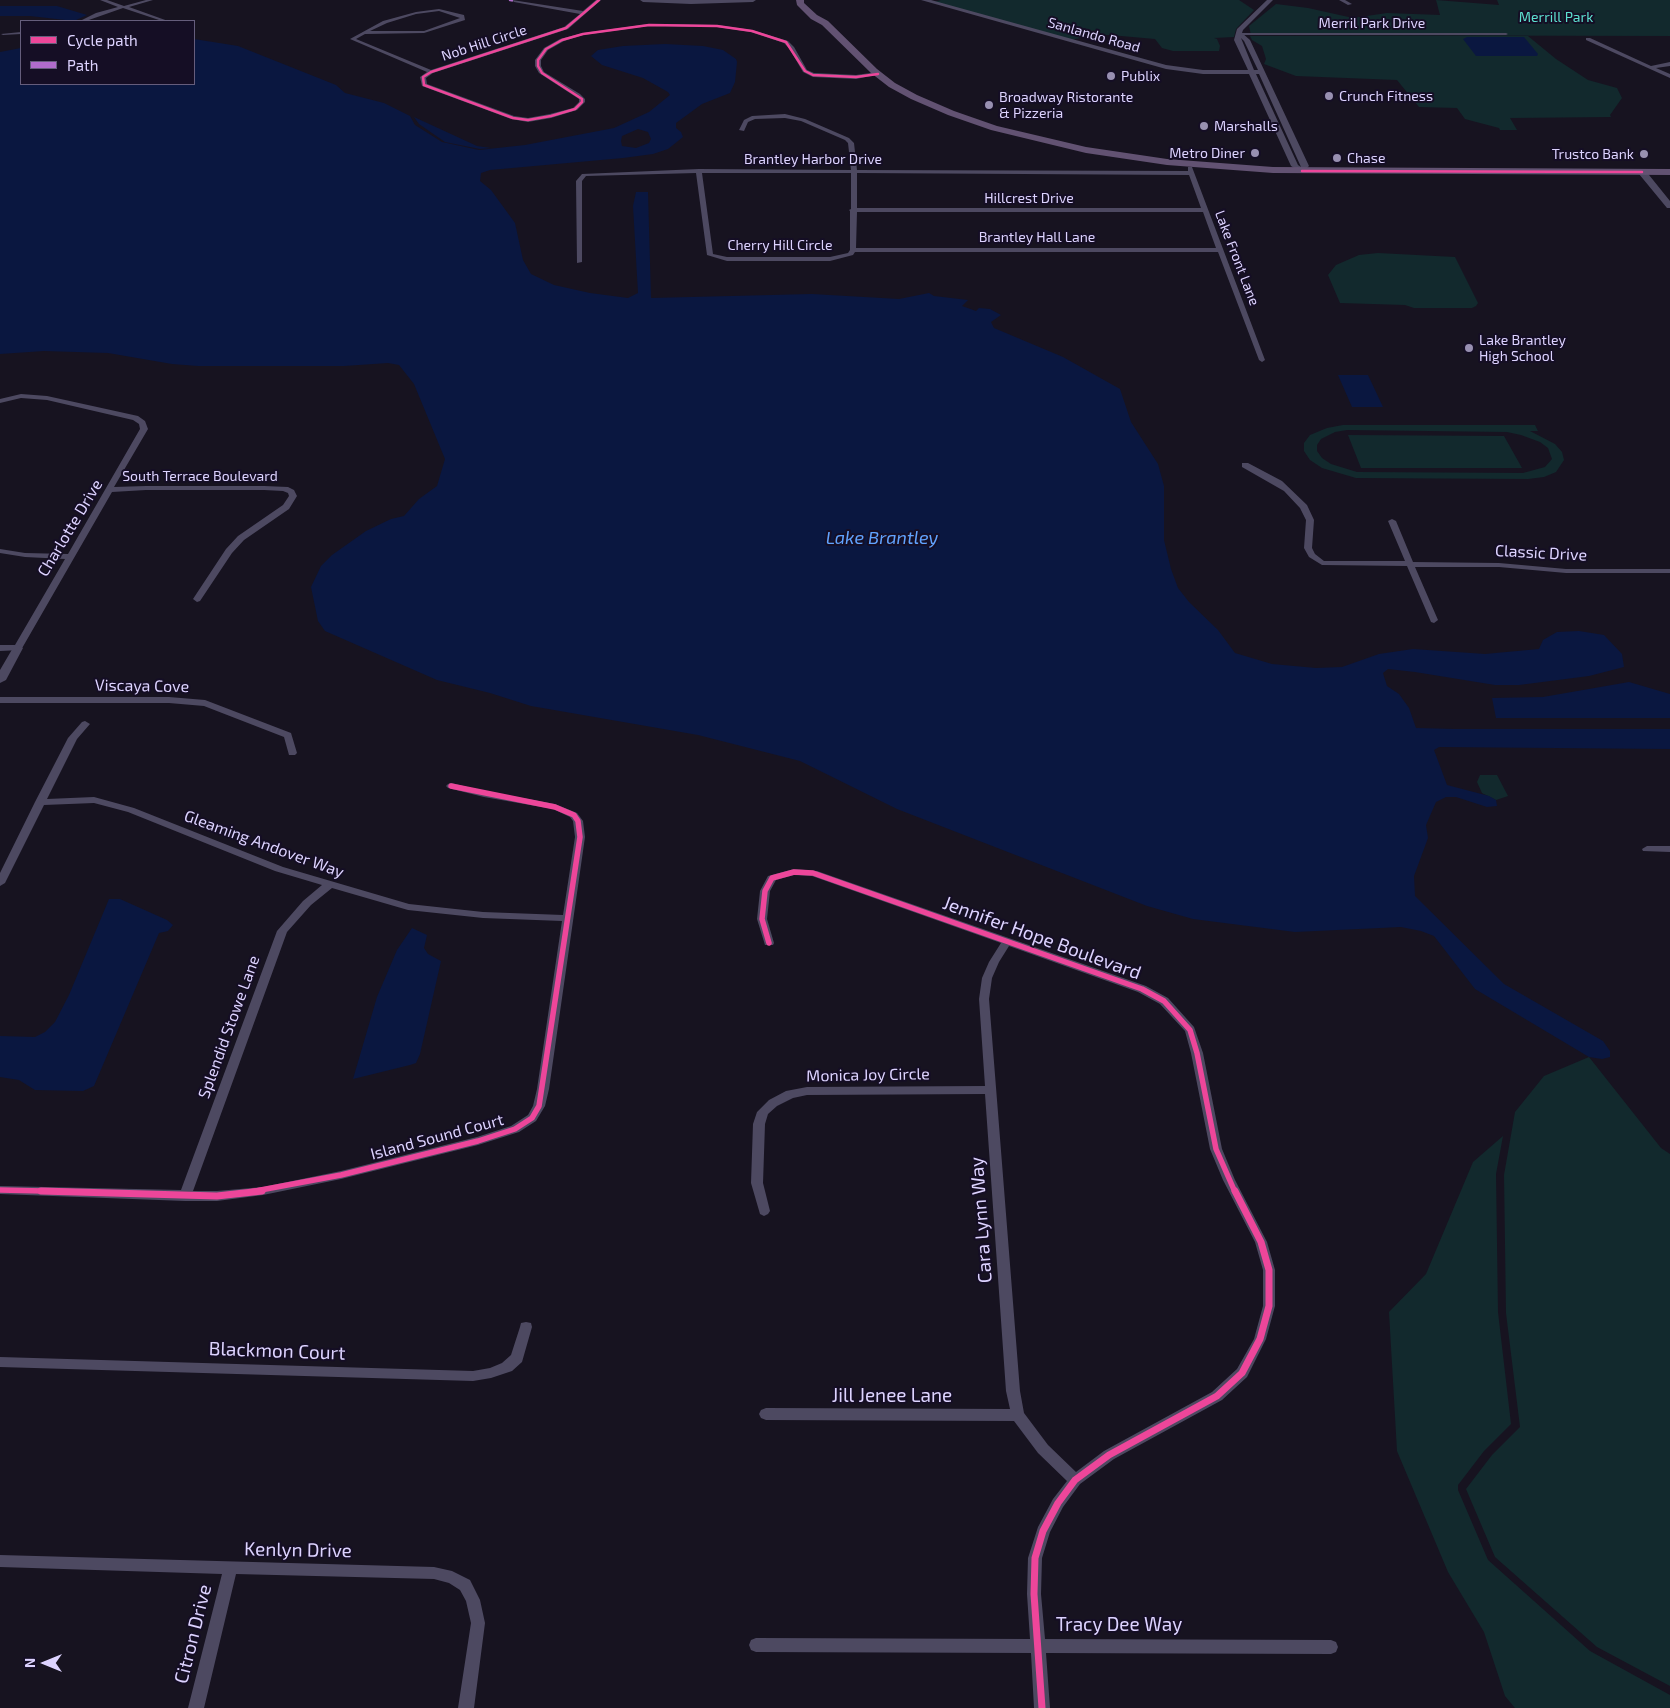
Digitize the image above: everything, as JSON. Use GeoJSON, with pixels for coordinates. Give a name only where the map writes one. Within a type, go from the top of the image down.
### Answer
{"type":"FeatureCollection","features":[{"type":"Feature","properties":{"kind":"main road"},"geometry":{"type":"LineString","coordinates":[[800,0],[800,3],[814,17],[825,23],[878,74],[914,97],[971,120],[1048,142],[1190,169],[1670,172]]}},
{"type":"Feature","properties":{"kind":"main road"},"geometry":{"type":"LineString","coordinates":[[807,0],[825,16],[825,23]]}},
{"type":"Feature","properties":{"kind":"street"},"geometry":{"type":"LineString","coordinates":[[102,0],[163,20]]}},
{"type":"Feature","properties":{"kind":"street"},"geometry":{"type":"LineString","coordinates":[[84,20],[98,14],[152,0]]}},
{"type":"Feature","properties":{"kind":"street","name":"Nob Hill Circle"},"geometry":{"type":"LineString","coordinates":[[583,34],[554,43],[546,49],[538,60],[538,66],[542,73],[582,99],[580,106],[575,109],[551,116],[528,120],[513,118],[430,88],[424,85],[422,80],[423,77],[431,72],[566,28],[599,0]]}},
{"type":"Feature","properties":{"kind":"street"},"geometry":{"type":"LineString","coordinates":[[643,0],[708,2],[753,0]]}},
{"type":"Feature","properties":{"kind":"street","name":"Sanlando Road"},"geometry":{"type":"LineString","coordinates":[[924,0],[1166,67],[1203,72],[1261,72]]}},
{"type":"Feature","properties":{"kind":"street"},"geometry":{"type":"LineString","coordinates":[[1238,34],[1247,40],[1305,166],[1302,171],[1295,166],[1237,40],[1238,34],[1244,24],[1270,0]]}},
{"type":"Feature","properties":{"kind":"street"},"geometry":{"type":"LineString","coordinates":[[1341,0],[1350,4]]}},
{"type":"Feature","properties":{"kind":"street"},"geometry":{"type":"LineString","coordinates":[[514,1],[585,13]]}},
{"type":"Feature","properties":{"kind":"street"},"geometry":{"type":"LineString","coordinates":[[365,33],[424,32],[463,19],[462,16],[431,10],[394,18],[352,39],[431,72]]}},
{"type":"Feature","properties":{"kind":"street"},"geometry":{"type":"LineString","coordinates":[[566,28],[583,34],[649,25],[736,28],[773,36],[786,42],[805,71],[813,75],[856,77],[878,74]]}},
{"type":"Feature","properties":{"kind":"street"},"geometry":{"type":"LineString","coordinates":[[3,34],[20,33]]}},
{"type":"Feature","properties":{"kind":"street","name":"Merril Park Drive"},"geometry":{"type":"LineString","coordinates":[[1238,34],[1506,34]]}},
{"type":"Feature","properties":{"kind":"street"},"geometry":{"type":"LineString","coordinates":[[1588,39],[1670,76]]}},
{"type":"Feature","properties":{"kind":"street"},"geometry":{"type":"LineString","coordinates":[[1652,67],[1670,64]]}},
{"type":"Feature","properties":{"kind":"street","name":"Cherry Hill Circle"},"geometry":{"type":"LineString","coordinates":[[699,171],[710,255],[727,259],[830,258],[851,254],[853,250],[852,210],[854,171],[853,148],[848,139],[803,120],[785,116],[754,117],[746,121],[742,130]]}},
{"type":"Feature","properties":{"kind":"street","name":"Brantley Harbor Drive"},"geometry":{"type":"LineString","coordinates":[[1041,172],[1067,169],[1134,169],[1139,167],[1140,158]]}},
{"type":"Feature","properties":{"kind":"street","name":"Brantley Harbor Drive"},"geometry":{"type":"LineString","coordinates":[[579,262],[579,181],[584,175],[598,173],[699,171],[1041,172],[1190,169]]}},
{"type":"Feature","properties":{"kind":"street","name":"Lake Front Lane"},"geometry":{"type":"LineString","coordinates":[[1190,169],[1262,360]]}},
{"type":"Feature","properties":{"kind":"street"},"geometry":{"type":"LineString","coordinates":[[1642,172],[1670,206]]}},
{"type":"Feature","properties":{"kind":"street","name":"Hillcrest Drive"},"geometry":{"type":"LineString","coordinates":[[852,210],[1206,210]]}},
{"type":"Feature","properties":{"kind":"street","name":"Brantley Hall Lane"},"geometry":{"type":"LineString","coordinates":[[853,250],[1221,250]]}},
{"type":"Feature","properties":{"kind":"street","name":"Charlotte Drive"},"geometry":{"type":"LineString","coordinates":[[0,401],[21,396],[47,398],[129,416],[142,423],[144,429],[143,434],[69,557],[18,648]]}},
{"type":"Feature","properties":{"kind":"street","name":"Classic Drive"},"geometry":{"type":"LineString","coordinates":[[1245,465],[1279,483],[1304,507],[1310,520],[1308,548],[1312,555],[1322,563],[1499,565],[1566,571],[1670,571]]}},
{"type":"Feature","properties":{"kind":"street","name":"South Terrace Boulevard"},"geometry":{"type":"LineString","coordinates":[[110,490],[146,488],[279,488],[291,492],[293,496],[286,507],[241,538],[229,551],[197,599]]}},
{"type":"Feature","properties":{"kind":"street"},"geometry":{"type":"LineString","coordinates":[[1392,521],[1434,620]]}},
{"type":"Feature","properties":{"kind":"street"},"geometry":{"type":"LineString","coordinates":[[0,550],[24,555],[69,557]]}},
{"type":"Feature","properties":{"kind":"street"},"geometry":{"type":"LineString","coordinates":[[0,648],[18,648],[0,680]]}},
{"type":"Feature","properties":{"kind":"street","name":"Viscaya Cove"},"geometry":{"type":"LineString","coordinates":[[0,700],[169,700],[204,703],[288,735],[292,753]]}},
{"type":"Feature","properties":{"kind":"street"},"geometry":{"type":"LineString","coordinates":[[0,883],[73,738],[85,724]]}},
{"type":"Feature","properties":{"kind":"street","name":"Island Sound Court"},"geometry":{"type":"LineString","coordinates":[[0,1190],[185,1196],[217,1196],[263,1191],[341,1175],[478,1141],[515,1129],[532,1118],[539,1106],[543,1089],[580,837],[578,821],[574,815],[555,807],[451,786]]}},
{"type":"Feature","properties":{"kind":"street","name":"Gleaming Andover Way"},"geometry":{"type":"LineString","coordinates":[[40,802],[94,800],[131,810],[279,869],[408,907],[483,915],[568,918]]}},
{"type":"Feature","properties":{"kind":"street"},"geometry":{"type":"LineString","coordinates":[[1647,849],[1670,849]]}},
{"type":"Feature","properties":{"kind":"street","name":"Jennifer Hope Boulevard"},"geometry":{"type":"LineString","coordinates":[[769,943],[762,919],[765,891],[772,878],[794,872],[813,873],[1142,989],[1164,1001],[1190,1030],[1197,1053],[1216,1149],[1229,1180],[1261,1242],[1269,1270],[1269,1306],[1260,1339],[1242,1373],[1217,1396],[1109,1455],[1075,1480],[1058,1503],[1042,1531],[1035,1558],[1034,1594],[1042,1708]]}},
{"type":"Feature","properties":{"kind":"street","name":"Splendid Stowe Lane"},"geometry":{"type":"LineString","coordinates":[[185,1196],[282,931],[307,903],[329,885]]}},
{"type":"Feature","properties":{"kind":"street","name":"Cara Lynn Way"},"geometry":{"type":"LineString","coordinates":[[1007,941],[990,970],[984,999],[1013,1391],[1018,1415],[1043,1449],[1075,1480]]}},
{"type":"Feature","properties":{"kind":"street","name":"Monica Joy Circle"},"geometry":{"type":"LineString","coordinates":[[764,1211],[757,1183],[759,1124],[763,1112],[773,1102],[790,1094],[807,1091],[990,1090]]}},
{"type":"Feature","properties":{"kind":"street","name":"Blackmon Court"},"geometry":{"type":"LineString","coordinates":[[0,1362],[473,1376],[491,1373],[507,1367],[517,1358],[526,1327]]}},
{"type":"Feature","properties":{"kind":"street","name":"Jill Jenee Lane"},"geometry":{"type":"LineString","coordinates":[[766,1414],[1018,1415]]}},
{"type":"Feature","properties":{"kind":"street","name":"Kenlyn Drive"},"geometry":{"type":"LineString","coordinates":[[0,1562],[434,1573],[452,1576],[466,1585],[473,1600],[478,1623],[466,1708]]}},
{"type":"Feature","properties":{"kind":"street","name":"Citron Drive"},"geometry":{"type":"LineString","coordinates":[[196,1708],[230,1569]]}},
{"type":"Feature","properties":{"kind":"street","name":"Tracy Dee Way"},"geometry":{"type":"LineString","coordinates":[[756,1645],[1332,1647]]}},
{"type":"Feature","properties":{"kind":"green space"},"geometry":{"type":"Polygon","coordinates":[[[941,0],[1239,0],[1254,10],[1236,29],[1234,37],[1214,38],[1217,39],[1220,46],[1219,51],[1173,51],[1162,48],[1155,39],[1094,35],[1071,40],[934,2],[941,0]]]}},
{"type":"Feature","properties":{"kind":"green space","name":"Merrill Park"},"geometry":{"type":"Polygon","coordinates":[[[1436,0],[1499,5],[1497,0],[1670,0],[1670,36],[1251,35],[1249,26],[1276,4],[1308,8],[1353,18],[1387,13],[1440,15],[1436,0]]]}},
{"type":"Feature","properties":{"kind":"green space"},"geometry":{"type":"Polygon","coordinates":[[[1250,36],[1528,36],[1556,59],[1588,80],[1617,88],[1622,98],[1610,115],[1611,117],[1510,118],[1517,130],[1500,130],[1499,128],[1465,119],[1457,108],[1419,107],[1397,80],[1296,76],[1264,64],[1266,59],[1262,46],[1252,40],[1250,36]]]}},
{"type":"Feature","properties":{"kind":"green space"},"geometry":{"type":"Polygon","coordinates":[[[1378,253],[1455,257],[1478,303],[1472,308],[1414,308],[1405,305],[1340,303],[1328,275],[1336,265],[1359,255],[1378,253]]]}},
{"type":"Feature","properties":{"kind":"green space"},"geometry":{"type":"Polygon","coordinates":[[[1343,425],[1535,425],[1538,431],[1530,431],[1555,444],[1562,452],[1564,460],[1556,472],[1544,477],[1528,479],[1356,478],[1322,468],[1310,460],[1304,451],[1304,443],[1310,435],[1327,428],[1343,425]],[[1347,430],[1335,432],[1321,439],[1317,445],[1317,451],[1322,458],[1331,464],[1357,472],[1523,473],[1545,467],[1552,459],[1548,448],[1540,442],[1507,432],[1347,430]]]}},
{"type":"Feature","properties":{"kind":"green space"},"geometry":{"type":"Polygon","coordinates":[[[1348,435],[1504,436],[1522,468],[1361,468],[1348,435]]]}},
{"type":"Feature","properties":{"kind":"green space"},"geometry":{"type":"Polygon","coordinates":[[[1480,775],[1497,775],[1508,796],[1496,800],[1482,793],[1477,782],[1480,775]]]}},
{"type":"Feature","properties":{"kind":"green space"},"geometry":{"type":"Polygon","coordinates":[[[1589,1057],[1661,1148],[1670,1154],[1670,1686],[1597,1647],[1495,1557],[1466,1489],[1492,1455],[1520,1427],[1506,1313],[1504,1175],[1515,1112],[1544,1076],[1589,1057]]]}},
{"type":"Feature","properties":{"kind":"green space"},"geometry":{"type":"Polygon","coordinates":[[[1503,1136],[1496,1174],[1498,1312],[1511,1424],[1484,1451],[1458,1485],[1458,1490],[1488,1560],[1590,1651],[1670,1695],[1670,1708],[1515,1708],[1505,1696],[1484,1632],[1448,1572],[1397,1451],[1389,1312],[1426,1274],[1473,1162],[1503,1136]]]}},
{"type":"Feature","properties":{"kind":"water"},"geometry":{"type":"Polygon","coordinates":[[[0,6],[57,6],[87,15],[76,20],[30,16],[0,16],[0,6]]]}},
{"type":"Feature","properties":{"kind":"water"},"geometry":{"type":"Polygon","coordinates":[[[1467,37],[1524,37],[1538,54],[1537,56],[1476,56],[1463,39],[1467,37]]]}},
{"type":"Feature","properties":{"kind":"water","name":"Lake Brantley"},"geometry":{"type":"Polygon","coordinates":[[[195,39],[238,46],[336,85],[345,93],[384,103],[410,116],[415,125],[442,142],[479,150],[525,145],[614,128],[649,112],[670,95],[643,78],[602,65],[591,56],[598,50],[623,46],[665,44],[703,46],[723,50],[736,59],[737,62],[735,82],[730,93],[702,104],[676,123],[676,128],[683,137],[668,149],[653,154],[623,158],[490,170],[481,173],[480,181],[491,190],[515,223],[523,260],[531,274],[554,285],[590,293],[628,298],[638,293],[633,206],[636,192],[648,192],[651,298],[812,294],[899,299],[929,293],[934,296],[968,300],[962,306],[976,311],[979,308],[990,309],[1001,315],[991,322],[994,328],[1063,357],[1120,389],[1131,422],[1158,464],[1164,486],[1164,540],[1178,588],[1189,602],[1218,630],[1235,653],[1272,664],[1316,668],[1342,667],[1379,654],[1413,649],[1485,654],[1539,649],[1543,640],[1557,632],[1579,631],[1604,635],[1622,654],[1624,667],[1589,676],[1519,685],[1495,685],[1388,669],[1383,673],[1387,686],[1399,694],[1409,708],[1416,728],[1670,729],[1670,749],[1439,747],[1434,750],[1447,785],[1489,796],[1496,800],[1497,806],[1487,807],[1456,797],[1446,797],[1436,802],[1426,825],[1428,838],[1414,876],[1415,896],[1504,984],[1603,1041],[1610,1051],[1610,1057],[1602,1059],[1589,1057],[1475,989],[1434,936],[1421,931],[1401,927],[1295,932],[1193,919],[1147,906],[897,809],[800,761],[698,735],[531,706],[490,693],[437,680],[325,631],[318,621],[311,587],[321,566],[332,555],[366,531],[391,519],[404,516],[419,499],[437,486],[445,459],[414,384],[399,365],[388,363],[344,366],[198,366],[172,364],[108,353],[44,351],[0,354],[0,52],[20,48],[20,85],[195,85],[195,39]],[[638,129],[622,136],[621,141],[622,146],[636,148],[649,143],[651,139],[648,132],[638,129]]]}},
{"type":"Feature","properties":{"kind":"water"},"geometry":{"type":"Polygon","coordinates":[[[414,117],[477,146],[491,148],[480,149],[445,142],[419,124],[414,117]]]}},
{"type":"Feature","properties":{"kind":"water"},"geometry":{"type":"Polygon","coordinates":[[[1338,375],[1368,375],[1383,407],[1352,407],[1338,375]]]}},
{"type":"Feature","properties":{"kind":"water"},"geometry":{"type":"Polygon","coordinates":[[[1629,682],[1670,694],[1670,718],[1496,718],[1492,698],[1543,697],[1629,682]]]}},
{"type":"Feature","properties":{"kind":"water"},"geometry":{"type":"Polygon","coordinates":[[[109,899],[120,899],[167,920],[173,925],[168,931],[159,933],[94,1086],[83,1091],[35,1090],[19,1080],[0,1077],[0,1036],[35,1037],[45,1032],[55,1022],[69,995],[109,899]]]}},
{"type":"Feature","properties":{"kind":"water"},"geometry":{"type":"Polygon","coordinates":[[[412,928],[427,935],[424,948],[428,954],[441,961],[420,1054],[416,1063],[353,1079],[377,997],[397,950],[412,928]]]}},
{"type":"Feature","properties":{"kind":"marked path"},"geometry":{"type":"LineString","coordinates":[[509,0],[514,1]]}},
{"type":"Feature","properties":{"kind":"cycle path"},"geometry":{"type":"LineString","coordinates":[[599,0],[566,28],[431,72],[423,77],[424,85],[513,118],[528,120],[551,116],[575,109],[582,102],[582,99],[542,73],[538,66],[538,60],[546,49],[562,40],[583,34],[649,25],[717,26],[752,31],[786,42],[805,71],[813,75],[856,77],[878,74]]}},
{"type":"Feature","properties":{"kind":"cycle path"},"geometry":{"type":"LineString","coordinates":[[1302,171],[1642,172]]}},
{"type":"Feature","properties":{"kind":"cycle path"},"geometry":{"type":"LineString","coordinates":[[0,1190],[217,1196],[263,1191],[341,1175],[478,1141],[515,1129],[532,1118],[539,1106],[543,1089],[580,837],[578,821],[574,815],[555,807],[451,786]]}},
{"type":"Feature","properties":{"kind":"cycle path"},"geometry":{"type":"LineString","coordinates":[[769,943],[762,919],[765,891],[772,878],[794,872],[813,873],[1142,989],[1164,1001],[1190,1030],[1197,1053],[1216,1149],[1229,1180],[1261,1242],[1269,1270],[1269,1306],[1260,1339],[1242,1373],[1217,1396],[1109,1455],[1075,1480],[1058,1503],[1043,1531],[1035,1558],[1034,1594],[1042,1708]]}},
{"type":"Feature","properties":{"kind":"place","name":"Publix"},"geometry":{"type":"Point","coordinates":[1111,76]}},
{"type":"Feature","properties":{"kind":"place","name":"Crunch Fitness"},"geometry":{"type":"Point","coordinates":[1329,96]}},
{"type":"Feature","properties":{"kind":"place","name":"Broadway Ristorante & Pizzeria"},"geometry":{"type":"Point","coordinates":[989,105]}},
{"type":"Feature","properties":{"kind":"place","name":"Marshalls"},"geometry":{"type":"Point","coordinates":[1204,126]}},
{"type":"Feature","properties":{"kind":"place","name":"Metro Diner"},"geometry":{"type":"Point","coordinates":[1255,153]}},
{"type":"Feature","properties":{"kind":"place","name":"Trustco Bank"},"geometry":{"type":"Point","coordinates":[1644,154]}},
{"type":"Feature","properties":{"kind":"place","name":"Chase"},"geometry":{"type":"Point","coordinates":[1337,158]}},
{"type":"Feature","properties":{"kind":"place","name":"Lake Brantley High School"},"geometry":{"type":"Point","coordinates":[1469,348]}}]}
